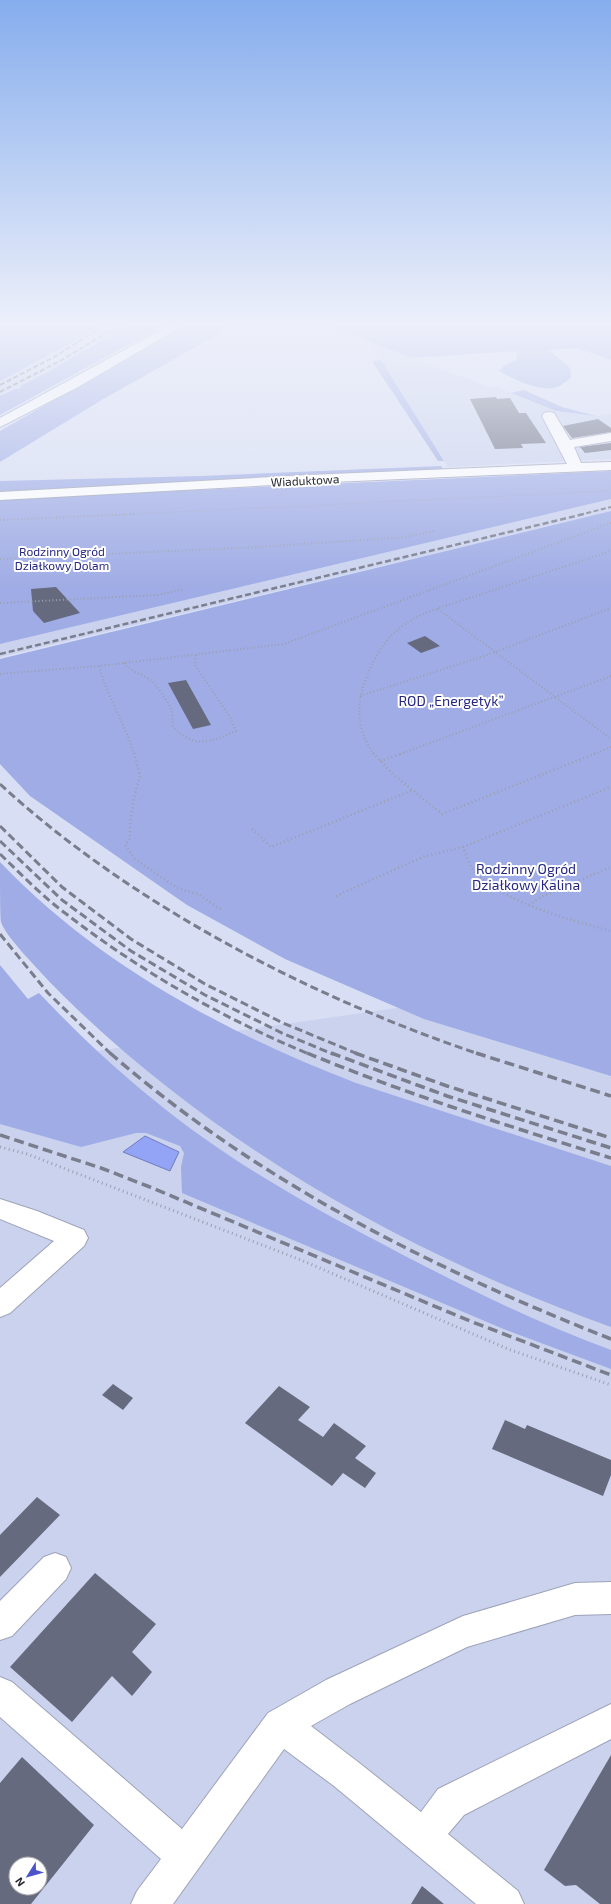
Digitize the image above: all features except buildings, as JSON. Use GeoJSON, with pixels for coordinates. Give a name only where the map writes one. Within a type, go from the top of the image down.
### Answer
{"type":"FeatureCollection","features":[{"type":"Feature","properties":{"kind":"street"},"geometry":{"type":"LineString","coordinates":[[0,423],[19,413]]}},
{"type":"Feature","properties":{"kind":"street"},"geometry":{"type":"LineString","coordinates":[[549,416],[574,462],[611,454]]}},
{"type":"Feature","properties":{"kind":"street"},"geometry":{"type":"LineString","coordinates":[[564,445],[611,437]]}},
{"type":"Feature","properties":{"kind":"street","name":"Wiaduktowa"},"geometry":{"type":"LineString","coordinates":[[0,496],[316,479],[574,462],[611,466]]}},
{"type":"Feature","properties":{"kind":"street"},"geometry":{"type":"LineString","coordinates":[[0,1209],[28,1218],[75,1238],[0,1305]]}},
{"type":"Feature","properties":{"kind":"street"},"geometry":{"type":"LineString","coordinates":[[0,1624],[55,1568]]}},
{"type":"Feature","properties":{"kind":"street"},"geometry":{"type":"LineString","coordinates":[[150,1904],[280,1725],[338,1692],[463,1632],[575,1599],[611,1598]]}},
{"type":"Feature","properties":{"kind":"street"},"geometry":{"type":"LineString","coordinates":[[0,1694],[185,1856]]}},
{"type":"Feature","properties":{"kind":"street"},"geometry":{"type":"LineString","coordinates":[[423,1838],[451,1802],[610,1723]]}},
{"type":"Feature","properties":{"kind":"street"},"geometry":{"type":"LineString","coordinates":[[280,1725],[346,1774],[505,1904]]}},
{"type":"Feature","properties":{"kind":"path"},"geometry":{"type":"LineString","coordinates":[[0,520],[611,491]]}},
{"type":"Feature","properties":{"kind":"path"},"geometry":{"type":"LineString","coordinates":[[0,674],[99,666],[284,644],[611,523]]}},
{"type":"Feature","properties":{"kind":"path"},"geometry":{"type":"LineString","coordinates":[[0,559],[257,547],[405,537],[434,531]]}},
{"type":"Feature","properties":{"kind":"path"},"geometry":{"type":"LineString","coordinates":[[611,551],[438,609],[407,622],[388,639],[367,673],[360,696],[360,726],[365,740],[380,761],[442,814],[611,746]]}},
{"type":"Feature","properties":{"kind":"path"},"geometry":{"type":"LineString","coordinates":[[0,603],[157,595],[184,589]]}},
{"type":"Feature","properties":{"kind":"path"},"geometry":{"type":"LineString","coordinates":[[360,696],[401,684],[572,624],[611,608]]}},
{"type":"Feature","properties":{"kind":"path"},"geometry":{"type":"LineString","coordinates":[[438,609],[611,739]]}},
{"type":"Feature","properties":{"kind":"path"},"geometry":{"type":"LineString","coordinates":[[124,663],[131,671],[150,678],[155,684],[171,710],[173,724],[177,731],[193,741],[204,742],[215,740],[236,731],[230,717],[195,665],[196,655]]}},
{"type":"Feature","properties":{"kind":"path"},"geometry":{"type":"LineString","coordinates":[[99,666],[103,681],[129,736],[140,776],[134,798],[130,824],[130,839],[125,845],[134,859],[177,888],[198,894],[222,910]]}},
{"type":"Feature","properties":{"kind":"path"},"geometry":{"type":"LineString","coordinates":[[380,761],[611,676]]}},
{"type":"Feature","properties":{"kind":"path"},"geometry":{"type":"LineString","coordinates":[[336,896],[426,856],[463,847],[501,833],[611,787]]}},
{"type":"Feature","properties":{"kind":"path"},"geometry":{"type":"LineString","coordinates":[[252,829],[270,847],[413,790]]}},
{"type":"Feature","properties":{"kind":"path"},"geometry":{"type":"LineString","coordinates":[[463,847],[474,871],[496,889],[555,916],[611,931]]}},
{"type":"Feature","properties":{"kind":"path"},"geometry":{"type":"LineString","coordinates":[[529,905],[541,897],[611,867]]}},
{"type":"Feature","properties":{"kind":"path"},"geometry":{"type":"LineString","coordinates":[[0,1147],[27,1154],[294,1257],[508,1348],[611,1385]]}},
{"type":"Feature","properties":{"kind":"shaded area"},"geometry":{"type":"Polygon","coordinates":[[[414,413],[571,413],[596,416],[611,414],[611,459],[448,467],[414,413]]]}},
{"type":"Feature","properties":{"kind":"shaded area"},"geometry":{"type":"Polygon","coordinates":[[[611,499],[611,511],[0,657],[0,644],[611,499]]]}},
{"type":"Feature","properties":{"kind":"shaded area"},"geometry":{"type":"Polygon","coordinates":[[[572,983],[611,990],[611,1904],[0,1904],[0,1097],[60,1099],[75,1054],[572,983]]]}},
{"type":"Feature","properties":{"kind":"shaded area"},"geometry":{"type":"Polygon","coordinates":[[[145,1136],[179,1152],[170,1171],[123,1152],[145,1136]]]}},
{"type":"Feature","properties":{"kind":"green space"},"geometry":{"type":"Polygon","coordinates":[[[32,413],[81,413],[0,462],[0,431],[32,413]]]}},
{"type":"Feature","properties":{"kind":"green space"},"geometry":{"type":"Polygon","coordinates":[[[406,413],[414,413],[444,461],[438,461],[406,413]]]}},
{"type":"Feature","properties":{"kind":"green space"},"geometry":{"type":"Polygon","coordinates":[[[571,413],[584,413],[596,416],[571,413]]]}},
{"type":"Feature","properties":{"kind":"green space"},"geometry":{"type":"Polygon","coordinates":[[[441,466],[444,470],[0,493],[0,481],[201,476],[441,466]]]}},
{"type":"Feature","properties":{"kind":"green space","name":"Rodzinny Ogród Działkowy Dolam"},"geometry":{"type":"Polygon","coordinates":[[[611,471],[611,499],[0,644],[0,499],[611,471]]]}},
{"type":"Feature","properties":{"kind":"green space"},"geometry":{"type":"Polygon","coordinates":[[[611,511],[611,1076],[424,1019],[285,959],[187,905],[30,796],[0,764],[0,659],[611,511]]]}},
{"type":"Feature","properties":{"kind":"green space"},"geometry":{"type":"Polygon","coordinates":[[[0,862],[38,899],[78,933],[121,964],[212,1018],[259,1042],[356,1083],[611,1166],[611,1327],[538,1299],[466,1268],[396,1234],[328,1196],[261,1155],[197,1110],[136,1062],[78,1010],[42,974],[10,938],[1,922],[0,862]]]}},
{"type":"Feature","properties":{"kind":"green space"},"geometry":{"type":"Polygon","coordinates":[[[0,965],[28,999],[39,993],[117,1069],[173,1115],[232,1158],[315,1207],[480,1294],[531,1318],[611,1350],[611,1369],[506,1330],[182,1193],[181,1167],[184,1153],[180,1146],[146,1133],[136,1133],[81,1147],[0,1124],[0,965]]]}},
{"type":"Feature","properties":{"kind":"railway"},"geometry":{"type":"LineString","coordinates":[[579,515],[611,507]]}},
{"type":"Feature","properties":{"kind":"railway"},"geometry":{"type":"LineString","coordinates":[[0,654],[584,514]]}},
{"type":"Feature","properties":{"kind":"railway"},"geometry":{"type":"LineString","coordinates":[[0,784],[51,828],[106,869],[165,907],[226,943],[288,976],[352,1005],[416,1031],[478,1054]]}},
{"type":"Feature","properties":{"kind":"railway"},"geometry":{"type":"LineString","coordinates":[[0,826],[62,887],[131,939],[205,984],[283,1023],[358,1054]]}},
{"type":"Feature","properties":{"kind":"railway"},"geometry":{"type":"LineString","coordinates":[[0,841],[62,900],[131,951],[205,995],[284,1034],[333,1054]]}},
{"type":"Feature","properties":{"kind":"railway"},"geometry":{"type":"LineString","coordinates":[[0,854],[56,906],[93,934],[152,974],[213,1009],[309,1054]]}},
{"type":"Feature","properties":{"kind":"railway"},"geometry":{"type":"LineString","coordinates":[[0,934],[48,993],[111,1054]]}},
{"type":"Feature","properties":{"kind":"railway"},"geometry":{"type":"LineString","coordinates":[[110,1053],[166,1099],[225,1142],[286,1181],[348,1217],[412,1251],[477,1282],[544,1312],[611,1339]]}},
{"type":"Feature","properties":{"kind":"railway"},"geometry":{"type":"LineString","coordinates":[[307,1053],[420,1096],[496,1122],[611,1158]]}},
{"type":"Feature","properties":{"kind":"railway"},"geometry":{"type":"LineString","coordinates":[[331,1053],[447,1096],[611,1148]]}},
{"type":"Feature","properties":{"kind":"railway"},"geometry":{"type":"LineString","coordinates":[[355,1053],[447,1086],[611,1138]]}},
{"type":"Feature","properties":{"kind":"railway"},"geometry":{"type":"LineString","coordinates":[[478,1054],[611,1096]]}},
{"type":"Feature","properties":{"kind":"railway"},"geometry":{"type":"LineString","coordinates":[[0,1135],[101,1168],[150,1187],[470,1321],[611,1375]]}},
{"type":"Feature","properties":{"kind":"park label","name":"ROD „Energetyk”"},"geometry":{"type":"Point","coordinates":[451,700]}},
{"type":"Feature","properties":{"kind":"park label","name":"Rodzinny Ogród Działkowy Kalina"},"geometry":{"type":"Point","coordinates":[526,876]}}]}
